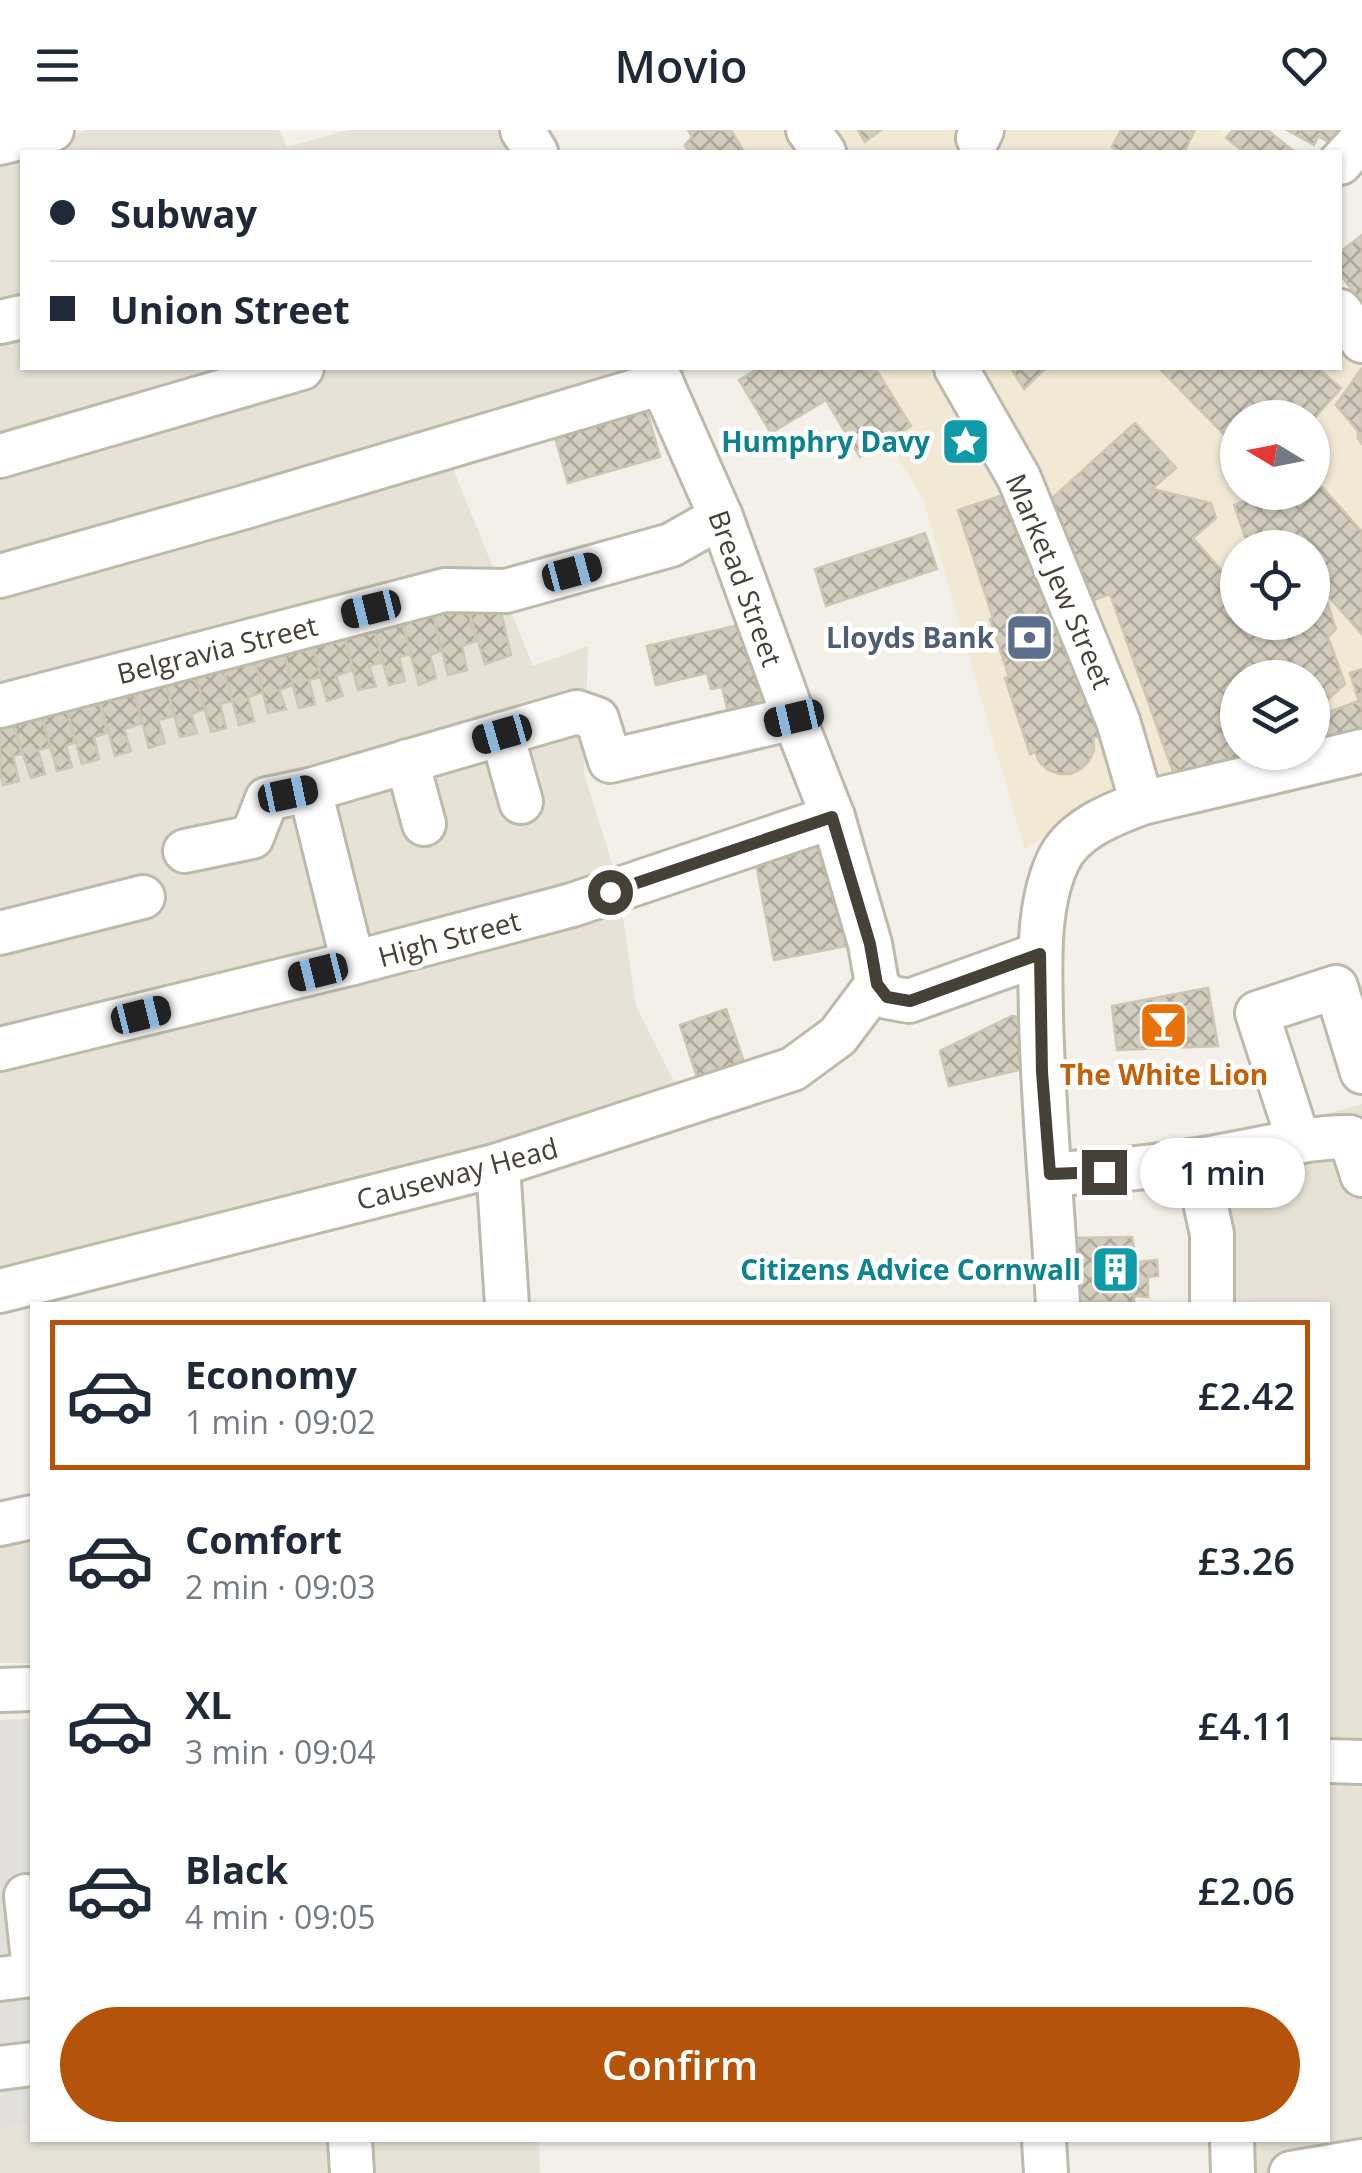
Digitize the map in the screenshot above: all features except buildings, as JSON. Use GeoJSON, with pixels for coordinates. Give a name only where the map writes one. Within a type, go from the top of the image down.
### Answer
{"type":"FeatureCollection","features":[{"type":"Feature","properties":{"kind":"street"},"geometry":{"type":"LineString","coordinates":[[0,143],[52,130]]}},
{"type":"Feature","properties":{"kind":"street"},"geometry":{"type":"LineString","coordinates":[[1342,161],[1362,138]]}},
{"type":"Feature","properties":{"kind":"street"},"geometry":{"type":"LineString","coordinates":[[1342,314],[1362,341]]}},
{"type":"Feature","properties":{"kind":"street"},"geometry":{"type":"LineString","coordinates":[[0,456],[295,370]]}},
{"type":"Feature","properties":{"kind":"street","name":"Market Jew Street"},"geometry":{"type":"LineString","coordinates":[[957,370],[1019,478],[1118,721],[1142,803]]}},
{"type":"Feature","properties":{"kind":"street"},"geometry":{"type":"LineString","coordinates":[[0,576],[264,502],[658,375]]}},
{"type":"Feature","properties":{"kind":"street","name":"Bread Street"},"geometry":{"type":"LineString","coordinates":[[658,375],[721,516],[832,817],[870,944],[877,984]]}},
{"type":"Feature","properties":{"kind":"street","name":"Belgravia Street"},"geometry":{"type":"LineString","coordinates":[[0,706],[445,590],[506,591],[671,546],[721,516]]}},
{"type":"Feature","properties":{"kind":"street"},"geometry":{"type":"LineString","coordinates":[[185,852],[252,836],[266,799],[310,790],[577,712],[597,719],[610,761],[794,718]]}},
{"type":"Feature","properties":{"kind":"street"},"geometry":{"type":"LineString","coordinates":[[502,734],[521,802]]}},
{"type":"Feature","properties":{"kind":"street"},"geometry":{"type":"LineString","coordinates":[[1058,1302],[1042,1072],[1040,954],[1048,896],[1058,861],[1078,836],[1107,816],[1142,803],[1362,751]]}},
{"type":"Feature","properties":{"kind":"street"},"geometry":{"type":"LineString","coordinates":[[408,762],[424,824]]}},
{"type":"Feature","properties":{"kind":"street"},"geometry":{"type":"LineString","coordinates":[[310,790],[353,963]]}},
{"type":"Feature","properties":{"kind":"street","name":"High Street"},"geometry":{"type":"LineString","coordinates":[[0,1049],[572,905],[832,817]]}},
{"type":"Feature","properties":{"kind":"street"},"geometry":{"type":"LineString","coordinates":[[0,934],[143,897]]}},
{"type":"Feature","properties":{"kind":"street"},"geometry":{"type":"LineString","coordinates":[[877,984],[887,997],[910,1001],[1040,954]]}},
{"type":"Feature","properties":{"kind":"street","name":"Causeway Head"},"geometry":{"type":"LineString","coordinates":[[0,1291],[498,1165],[793,1068],[838,1036],[877,984]]}},
{"type":"Feature","properties":{"kind":"street"},"geometry":{"type":"LineString","coordinates":[[1299,1142],[1257,1014],[1336,987],[1362,1072]]}},
{"type":"Feature","properties":{"kind":"street"},"geometry":{"type":"LineString","coordinates":[[1050,1174],[1104,1172],[1196,1160],[1323,1137],[1356,1156],[1362,1080]]}},
{"type":"Feature","properties":{"kind":"street"},"geometry":{"type":"LineString","coordinates":[[1196,1160],[1212,1234],[1212,1302]]}},
{"type":"Feature","properties":{"kind":"street"},"geometry":{"type":"LineString","coordinates":[[498,1165],[507,1302]]}},
{"type":"Feature","properties":{"kind":"street"},"geometry":{"type":"LineString","coordinates":[[0,1524],[30,1517]]}},
{"type":"Feature","properties":{"kind":"street"},"geometry":{"type":"LineString","coordinates":[[0,1690],[30,1689]]}},
{"type":"Feature","properties":{"kind":"street"},"geometry":{"type":"LineString","coordinates":[[1330,1761],[1362,1762]]}},
{"type":"Feature","properties":{"kind":"street"},"geometry":{"type":"LineString","coordinates":[[26,1896],[30,1932]]}},
{"type":"Feature","properties":{"kind":"street"},"geometry":{"type":"LineString","coordinates":[[0,1979],[30,1975]]}},
{"type":"Feature","properties":{"kind":"street"},"geometry":{"type":"LineString","coordinates":[[0,2068],[30,2064]]}},
{"type":"Feature","properties":{"kind":"street"},"geometry":{"type":"LineString","coordinates":[[350,2142],[352,2173]]}},
{"type":"Feature","properties":{"kind":"street"},"geometry":{"type":"LineString","coordinates":[[1044,2142],[1046,2173]]}},
{"type":"Feature","properties":{"kind":"street"},"geometry":{"type":"LineString","coordinates":[[1232,2142],[1232,2173]]}},
{"type":"Feature","properties":{"kind":"street"},"geometry":{"type":"LineString","coordinates":[[1291,2173],[1362,2161]]}},
{"type":"Feature","properties":{"kind":"shaded area"},"geometry":{"type":"Polygon","coordinates":[[[88,130],[279,130],[287,147],[349,130],[497,130],[513,150],[20,150],[20,370],[636,370],[447,454],[533,666],[588,646],[584,773],[618,883],[636,1006],[681,1095],[0,1276],[0,150],[88,130]]]}},
{"type":"Feature","properties":{"kind":"shaded area"},"geometry":{"type":"Polygon","coordinates":[[[692,130],[1221,130],[1236,150],[705,150],[692,130]]]}},
{"type":"Feature","properties":{"kind":"shaded area"},"geometry":{"type":"Polygon","coordinates":[[[1342,297],[1362,324],[1362,758],[1330,762],[1330,660],[1220,660],[1220,770],[1276,770],[1104,794],[1025,850],[923,498],[842,370],[1342,370],[1342,297]]]}},
{"type":"Feature","properties":{"kind":"shaded area"},"geometry":{"type":"Polygon","coordinates":[[[1362,1104],[1362,2173],[1227,2173],[1226,2142],[1330,2142],[1330,1302],[1205,1302],[1192,1150],[1362,1104]]]}},
{"type":"Feature","properties":{"kind":"shaded area"},"geometry":{"type":"Polygon","coordinates":[[[30,1532],[30,1663],[0,1663],[0,1540],[30,1532]]]}},
{"type":"Feature","properties":{"kind":"shaded area"},"geometry":{"type":"Polygon","coordinates":[[[30,1719],[30,2125],[0,2128],[0,1720],[30,1719]]]}},
{"type":"Feature","properties":{"kind":"shaded area"},"geometry":{"type":"Polygon","coordinates":[[[30,2125],[30,2142],[539,2142],[540,2173],[0,2173],[0,2128],[30,2125]]]}},
{"type":"Feature","properties":{"kind":"place","name":"Humphry Davy"},"geometry":{"type":"Point","coordinates":[965,441]}},
{"type":"Feature","properties":{"kind":"place","name":"Lloyds Bank"},"geometry":{"type":"Point","coordinates":[1029,637]}},
{"type":"Feature","properties":{"kind":"place","name":"The White Lion"},"geometry":{"type":"Point","coordinates":[1164,1026]}},
{"type":"Feature","properties":{"kind":"place","name":"Citizens Advice Cornwall"},"geometry":{"type":"Point","coordinates":[1116,1269]}},
{"type":"Feature","properties":{"kind":"route"},"geometry":{"type":"LineString","coordinates":[[610,892],[832,817],[856,891],[877,984],[887,997],[910,1001],[1040,954],[1042,1072],[1050,1174],[1104,1172]]}}]}
